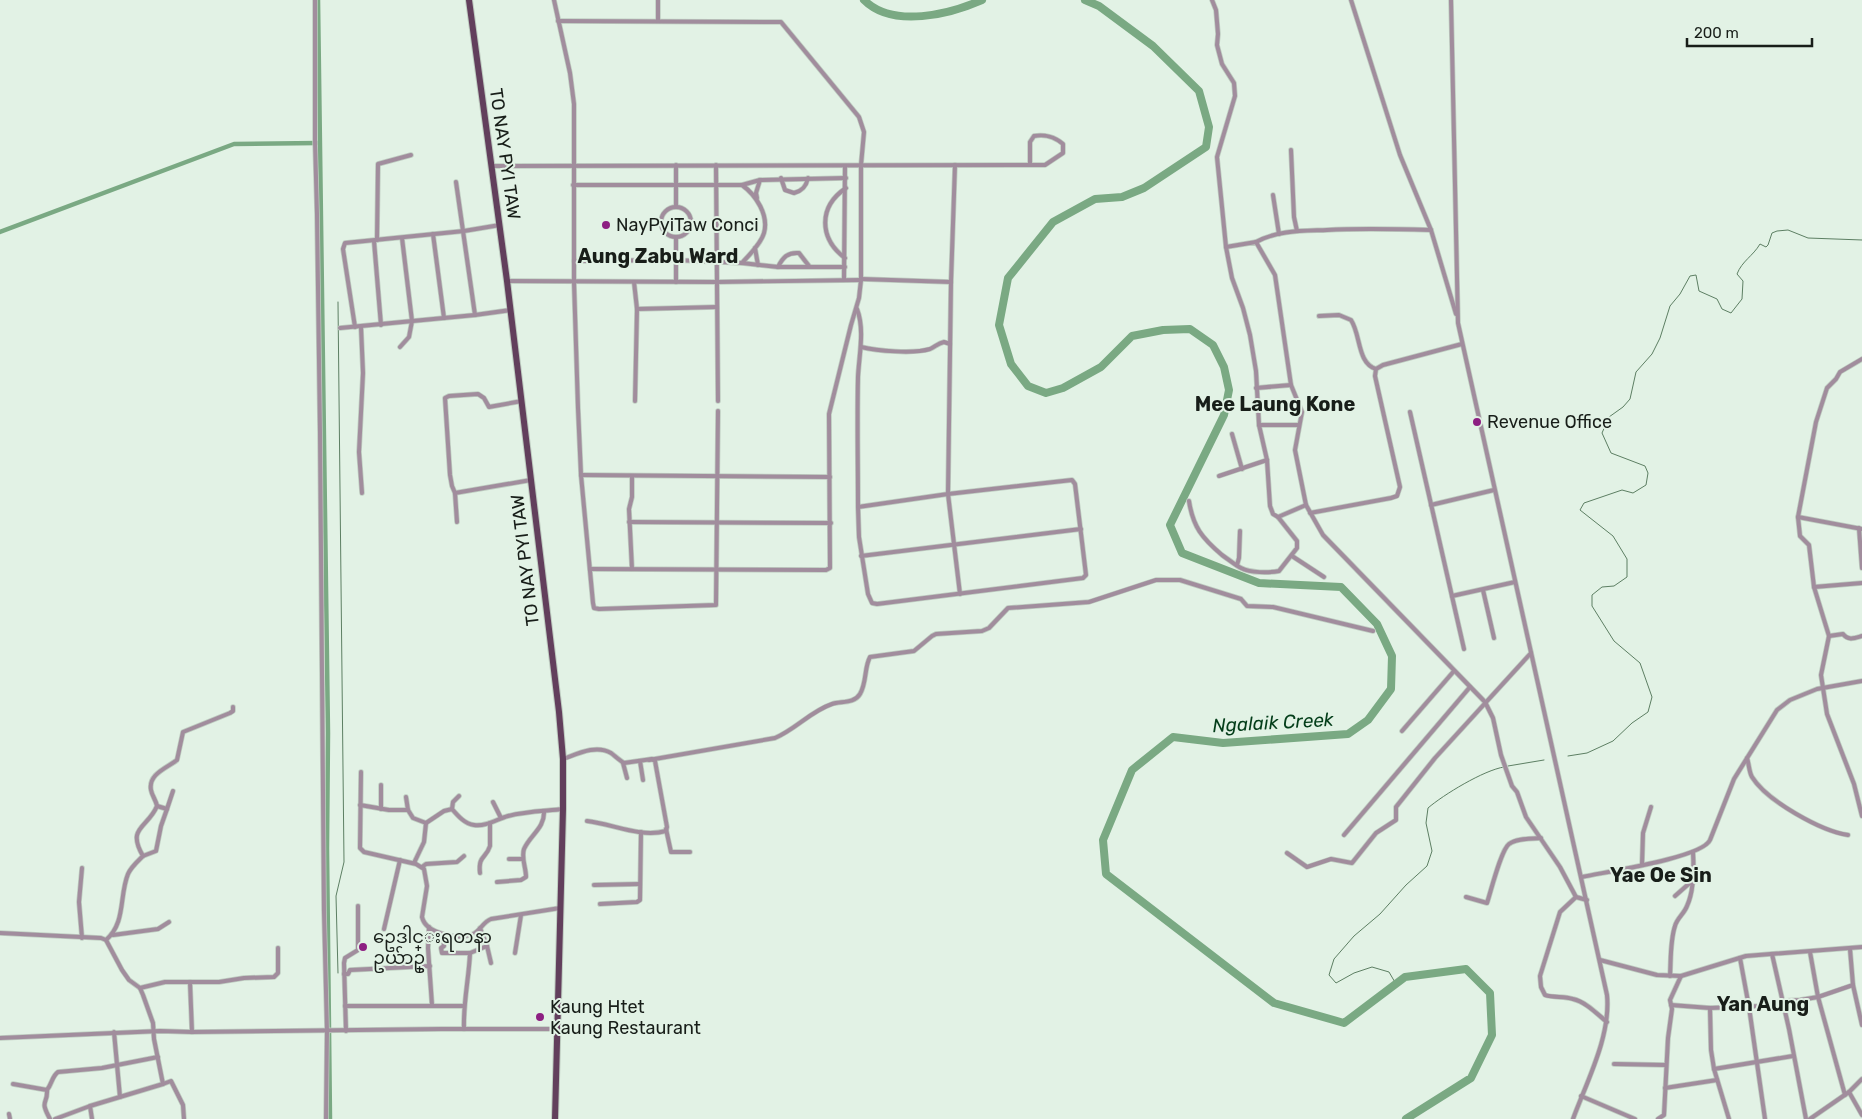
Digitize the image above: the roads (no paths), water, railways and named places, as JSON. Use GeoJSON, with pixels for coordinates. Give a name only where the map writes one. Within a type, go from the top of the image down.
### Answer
{"type":"FeatureCollection","features":[{"type":"Feature","properties":{"kind":"main road","name":"TO NAY PYI TAW"},"geometry":{"type":"LineString","coordinates":[[469,0],[511,310],[563,759],[555,1119]]}},
{"type":"Feature","properties":{"kind":"street"},"geometry":{"type":"LineString","coordinates":[[315,0],[324,911],[329,1031],[326,1119]]}},
{"type":"Feature","properties":{"kind":"street"},"geometry":{"type":"LineString","coordinates":[[554,0],[570,73],[574,104],[572,165],[574,282],[581,475],[594,608],[715,606],[717,604],[718,411]]}},
{"type":"Feature","properties":{"kind":"street"},"geometry":{"type":"LineString","coordinates":[[658,0],[658,21]]}},
{"type":"Feature","properties":{"kind":"street"},"geometry":{"type":"LineString","coordinates":[[1189,501],[1191,512],[1205,540],[1241,568],[1257,572],[1279,571],[1297,548],[1297,541],[1278,517],[1273,514],[1270,506],[1267,460],[1260,425],[1256,371],[1250,335],[1232,278],[1226,247],[1217,157],[1235,96],[1234,83],[1222,64],[1216,45],[1218,34],[1216,10],[1212,0]]}},
{"type":"Feature","properties":{"kind":"street"},"geometry":{"type":"LineString","coordinates":[[1351,0],[1400,155],[1431,230],[1458,323],[1607,995],[1609,1009],[1607,1022],[1595,1061],[1573,1119]]}},
{"type":"Feature","properties":{"kind":"street"},"geometry":{"type":"LineString","coordinates":[[1451,0],[1458,323]]}},
{"type":"Feature","properties":{"kind":"street"},"geometry":{"type":"LineString","coordinates":[[558,21],[781,22],[858,117],[864,132],[861,165],[861,279],[857,308],[829,414],[831,565],[828,570],[590,569]]}},
{"type":"Feature","properties":{"kind":"street"},"geometry":{"type":"LineString","coordinates":[[492,166],[1048,164],[1063,153],[1063,144],[1046,135],[1034,136],[1030,142],[1030,164]]}},
{"type":"Feature","properties":{"kind":"street"},"geometry":{"type":"LineString","coordinates":[[1291,150],[1294,217],[1297,231]]}},
{"type":"Feature","properties":{"kind":"street"},"geometry":{"type":"LineString","coordinates":[[381,325],[376,241],[378,164],[411,155]]}},
{"type":"Feature","properties":{"kind":"street"},"geometry":{"type":"LineString","coordinates":[[676,165],[676,207]]}},
{"type":"Feature","properties":{"kind":"street"},"geometry":{"type":"LineString","coordinates":[[716,165],[718,401]]}},
{"type":"Feature","properties":{"kind":"street"},"geometry":{"type":"LineString","coordinates":[[955,165],[951,282],[948,494],[960,594]]}},
{"type":"Feature","properties":{"kind":"street"},"geometry":{"type":"LineString","coordinates":[[844,279],[846,166]]}},
{"type":"Feature","properties":{"kind":"street"},"geometry":{"type":"LineString","coordinates":[[573,185],[742,185],[760,180],[781,178],[846,178]]}},
{"type":"Feature","properties":{"kind":"street"},"geometry":{"type":"LineString","coordinates":[[781,178],[786,190],[794,194],[802,190],[807,184],[808,178]]}},
{"type":"Feature","properties":{"kind":"street"},"geometry":{"type":"LineString","coordinates":[[756,198],[760,180]]}},
{"type":"Feature","properties":{"kind":"street"},"geometry":{"type":"LineString","coordinates":[[456,182],[475,315]]}},
{"type":"Feature","properties":{"kind":"street"},"geometry":{"type":"LineString","coordinates":[[742,185],[756,198],[764,216],[764,233],[755,248],[742,263]]}},
{"type":"Feature","properties":{"kind":"street"},"geometry":{"type":"LineString","coordinates":[[845,258],[835,250],[829,241],[826,232],[826,215],[827,207],[846,188]]}},
{"type":"Feature","properties":{"kind":"street"},"geometry":{"type":"LineString","coordinates":[[1273,195],[1279,234]]}},
{"type":"Feature","properties":{"kind":"street"},"geometry":{"type":"LineString","coordinates":[[676,207],[685,210],[688,214],[690,225],[685,234],[676,237],[666,233],[661,224],[666,211],[676,207]]}},
{"type":"Feature","properties":{"kind":"street"},"geometry":{"type":"LineString","coordinates":[[354,327],[343,245],[348,242],[376,241],[500,225]]}},
{"type":"Feature","properties":{"kind":"street"},"geometry":{"type":"LineString","coordinates":[[1226,247],[1256,242],[1268,236],[1297,231],[1361,228],[1431,230]]}},
{"type":"Feature","properties":{"kind":"street"},"geometry":{"type":"LineString","coordinates":[[433,234],[444,318]]}},
{"type":"Feature","properties":{"kind":"street"},"geometry":{"type":"LineString","coordinates":[[676,237],[676,282]]}},
{"type":"Feature","properties":{"kind":"street"},"geometry":{"type":"LineString","coordinates":[[400,348],[409,337],[412,321],[402,238]]}},
{"type":"Feature","properties":{"kind":"street"},"geometry":{"type":"LineString","coordinates":[[1256,242],[1275,275],[1291,385],[1302,412],[1298,425],[1295,450],[1306,505],[1310,513],[1323,535],[1485,702],[1493,718],[1507,774],[1517,792],[1526,817],[1560,867],[1576,897],[1587,900]]}},
{"type":"Feature","properties":{"kind":"street"},"geometry":{"type":"LineString","coordinates":[[755,248],[758,265]]}},
{"type":"Feature","properties":{"kind":"street"},"geometry":{"type":"LineString","coordinates":[[778,267],[786,255],[793,253],[799,253],[809,266]]}},
{"type":"Feature","properties":{"kind":"street"},"geometry":{"type":"LineString","coordinates":[[574,261],[675,260],[716,261],[778,267],[845,267]]}},
{"type":"Feature","properties":{"kind":"street"},"geometry":{"type":"LineString","coordinates":[[507,281],[716,282],[861,279],[951,282]]}},
{"type":"Feature","properties":{"kind":"street"},"geometry":{"type":"LineString","coordinates":[[634,282],[638,309],[635,402]]}},
{"type":"Feature","properties":{"kind":"street"},"geometry":{"type":"LineString","coordinates":[[638,309],[717,307]]}},
{"type":"Feature","properties":{"kind":"street"},"geometry":{"type":"LineString","coordinates":[[857,308],[861,347],[858,376],[858,507],[861,556],[870,601],[874,604],[960,594],[1084,577],[1086,572],[1075,484],[1073,481],[948,494],[858,507]]}},
{"type":"Feature","properties":{"kind":"street"},"geometry":{"type":"LineString","coordinates":[[340,328],[511,310]]}},
{"type":"Feature","properties":{"kind":"street"},"geometry":{"type":"LineString","coordinates":[[1319,316],[1339,315],[1352,320],[1364,360],[1371,368],[1376,369],[1383,365],[1462,344]]}},
{"type":"Feature","properties":{"kind":"street"},"geometry":{"type":"LineString","coordinates":[[360,327],[363,373],[359,452],[362,493]]}},
{"type":"Feature","properties":{"kind":"street"},"geometry":{"type":"LineString","coordinates":[[861,347],[877,351],[928,350],[944,342],[950,344]]}},
{"type":"Feature","properties":{"kind":"street"},"geometry":{"type":"LineString","coordinates":[[1862,359],[1840,372],[1827,388],[1816,422],[1798,517],[1800,536],[1809,545],[1814,587],[1829,636],[1822,666],[1822,687],[1831,727],[1854,784],[1862,816]]}},
{"type":"Feature","properties":{"kind":"street"},"geometry":{"type":"LineString","coordinates":[[1310,513],[1398,496],[1400,487],[1375,376],[1376,369]]}},
{"type":"Feature","properties":{"kind":"street"},"geometry":{"type":"LineString","coordinates":[[1256,388],[1291,385]]}},
{"type":"Feature","properties":{"kind":"street"},"geometry":{"type":"LineString","coordinates":[[457,522],[455,493],[450,475],[445,398],[456,395],[478,394],[484,398],[488,406],[522,401]]}},
{"type":"Feature","properties":{"kind":"street"},"geometry":{"type":"LineString","coordinates":[[1410,412],[1464,649]]}},
{"type":"Feature","properties":{"kind":"street"},"geometry":{"type":"LineString","coordinates":[[1260,425],[1298,425]]}},
{"type":"Feature","properties":{"kind":"street"},"geometry":{"type":"LineString","coordinates":[[1232,434],[1242,469]]}},
{"type":"Feature","properties":{"kind":"street"},"geometry":{"type":"LineString","coordinates":[[1219,476],[1267,460]]}},
{"type":"Feature","properties":{"kind":"street"},"geometry":{"type":"LineString","coordinates":[[581,475],[830,477]]}},
{"type":"Feature","properties":{"kind":"street"},"geometry":{"type":"LineString","coordinates":[[632,476],[629,522],[632,569]]}},
{"type":"Feature","properties":{"kind":"street"},"geometry":{"type":"LineString","coordinates":[[455,493],[531,480]]}},
{"type":"Feature","properties":{"kind":"street"},"geometry":{"type":"LineString","coordinates":[[1431,505],[1494,490]]}},
{"type":"Feature","properties":{"kind":"street"},"geometry":{"type":"LineString","coordinates":[[1278,517],[1306,505]]}},
{"type":"Feature","properties":{"kind":"street"},"geometry":{"type":"LineString","coordinates":[[1798,517],[1860,528],[1862,568]]}},
{"type":"Feature","properties":{"kind":"street"},"geometry":{"type":"LineString","coordinates":[[629,522],[831,523]]}},
{"type":"Feature","properties":{"kind":"street"},"geometry":{"type":"LineString","coordinates":[[861,556],[1081,529]]}},
{"type":"Feature","properties":{"kind":"street"},"geometry":{"type":"LineString","coordinates":[[1237,565],[1240,531]]}},
{"type":"Feature","properties":{"kind":"street"},"geometry":{"type":"LineString","coordinates":[[1292,556],[1324,577]]}},
{"type":"Feature","properties":{"kind":"street"},"geometry":{"type":"LineString","coordinates":[[623,763],[640,762],[775,738],[788,733],[824,707],[857,698],[864,685],[866,663],[870,657],[876,654],[914,651],[936,634],[982,631],[989,628],[1008,608],[1089,602],[1156,580],[1180,580],[1241,599],[1247,606],[1273,607],[1373,631]]}},
{"type":"Feature","properties":{"kind":"street"},"geometry":{"type":"LineString","coordinates":[[1452,596],[1515,582]]}},
{"type":"Feature","properties":{"kind":"street"},"geometry":{"type":"LineString","coordinates":[[1814,587],[1862,583]]}},
{"type":"Feature","properties":{"kind":"street"},"geometry":{"type":"LineString","coordinates":[[1483,590],[1494,638]]}},
{"type":"Feature","properties":{"kind":"street"},"geometry":{"type":"LineString","coordinates":[[1829,636],[1843,634],[1846,638],[1851,639],[1862,636]]}},
{"type":"Feature","properties":{"kind":"street"},"geometry":{"type":"LineString","coordinates":[[1288,853],[1307,866],[1331,859],[1352,863],[1376,833],[1396,820],[1396,807],[1485,702],[1531,653]]}},
{"type":"Feature","properties":{"kind":"street"},"geometry":{"type":"LineString","coordinates":[[1402,731],[1454,671]]}},
{"type":"Feature","properties":{"kind":"street"},"geometry":{"type":"LineString","coordinates":[[1582,877],[1694,852],[1708,844],[1734,779],[1782,705],[1822,687],[1862,681]]}},
{"type":"Feature","properties":{"kind":"street"},"geometry":{"type":"LineString","coordinates":[[1344,835],[1470,687]]}},
{"type":"Feature","properties":{"kind":"street"},"geometry":{"type":"LineString","coordinates":[[143,856],[137,839],[137,832],[153,814],[157,806],[151,792],[152,782],[160,770],[177,760],[184,732],[230,713],[233,711],[233,707]]}},
{"type":"Feature","properties":{"kind":"street"},"geometry":{"type":"LineString","coordinates":[[563,759],[581,753],[602,750],[610,752],[623,763],[627,778]]}},
{"type":"Feature","properties":{"kind":"street"},"geometry":{"type":"LineString","coordinates":[[1747,758],[1752,776],[1777,801],[1792,812],[1824,828],[1848,836]]}},
{"type":"Feature","properties":{"kind":"street"},"geometry":{"type":"LineString","coordinates":[[649,760],[655,761],[671,852],[690,852]]}},
{"type":"Feature","properties":{"kind":"street"},"geometry":{"type":"LineString","coordinates":[[640,762],[643,780]]}},
{"type":"Feature","properties":{"kind":"street"},"geometry":{"type":"LineString","coordinates":[[361,772],[360,850],[414,863],[422,867],[425,872],[427,886],[422,917],[424,924],[443,934],[469,935],[475,933],[484,923],[491,919],[560,908]]}},
{"type":"Feature","properties":{"kind":"street"},"geometry":{"type":"LineString","coordinates":[[381,785],[381,809]]}},
{"type":"Feature","properties":{"kind":"street"},"geometry":{"type":"LineString","coordinates":[[113,935],[119,922],[128,873],[143,856],[156,851],[161,826],[173,791]]}},
{"type":"Feature","properties":{"kind":"street"},"geometry":{"type":"LineString","coordinates":[[459,796],[453,802],[452,809],[458,817],[469,824],[478,825],[502,818],[563,809]]}},
{"type":"Feature","properties":{"kind":"street"},"geometry":{"type":"LineString","coordinates":[[406,797],[408,810],[414,819],[426,823]]}},
{"type":"Feature","properties":{"kind":"street"},"geometry":{"type":"LineString","coordinates":[[493,802],[502,818]]}},
{"type":"Feature","properties":{"kind":"street"},"geometry":{"type":"LineString","coordinates":[[360,805],[381,809],[408,810]]}},
{"type":"Feature","properties":{"kind":"street"},"geometry":{"type":"LineString","coordinates":[[157,806],[167,809]]}},
{"type":"Feature","properties":{"kind":"street"},"geometry":{"type":"LineString","coordinates":[[1642,865],[1643,834],[1651,807]]}},
{"type":"Feature","properties":{"kind":"street"},"geometry":{"type":"LineString","coordinates":[[426,823],[444,811],[452,809]]}},
{"type":"Feature","properties":{"kind":"street"},"geometry":{"type":"LineString","coordinates":[[497,882],[524,879],[526,869],[523,858],[525,847],[543,821],[544,811]]}},
{"type":"Feature","properties":{"kind":"street"},"geometry":{"type":"LineString","coordinates":[[587,822],[604,823],[641,832],[662,832],[666,830]]}},
{"type":"Feature","properties":{"kind":"street"},"geometry":{"type":"LineString","coordinates":[[414,863],[424,842],[426,823]]}},
{"type":"Feature","properties":{"kind":"street"},"geometry":{"type":"LineString","coordinates":[[480,873],[479,864],[482,857],[490,849],[490,823]]}},
{"type":"Feature","properties":{"kind":"street"},"geometry":{"type":"LineString","coordinates":[[600,904],[639,902],[641,832]]}},
{"type":"Feature","properties":{"kind":"street"},"geometry":{"type":"LineString","coordinates":[[1466,897],[1486,903],[1507,845],[1515,841],[1541,838]]}},
{"type":"Feature","properties":{"kind":"street"},"geometry":{"type":"LineString","coordinates":[[1670,976],[1674,929],[1677,920],[1683,914],[1688,904],[1694,869],[1694,852]]}},
{"type":"Feature","properties":{"kind":"street"},"geometry":{"type":"LineString","coordinates":[[422,867],[426,864],[457,862],[464,856]]}},
{"type":"Feature","properties":{"kind":"street"},"geometry":{"type":"LineString","coordinates":[[509,860],[523,858]]}},
{"type":"Feature","properties":{"kind":"street"},"geometry":{"type":"LineString","coordinates":[[384,929],[400,860]]}},
{"type":"Feature","properties":{"kind":"street"},"geometry":{"type":"LineString","coordinates":[[82,868],[79,902],[82,938]]}},
{"type":"Feature","properties":{"kind":"street"},"geometry":{"type":"LineString","coordinates":[[1674,896],[1692,881]]}},
{"type":"Feature","properties":{"kind":"street"},"geometry":{"type":"LineString","coordinates":[[594,885],[640,884]]}},
{"type":"Feature","properties":{"kind":"street"},"geometry":{"type":"LineString","coordinates":[[1576,897],[1560,912],[1541,972],[1541,987],[1545,995],[1575,999],[1589,1006],[1607,1022]]}},
{"type":"Feature","properties":{"kind":"street"},"geometry":{"type":"LineString","coordinates":[[346,1031],[345,958],[358,950],[358,906]]}},
{"type":"Feature","properties":{"kind":"street"},"geometry":{"type":"LineString","coordinates":[[515,953],[521,914]]}},
{"type":"Feature","properties":{"kind":"street"},"geometry":{"type":"LineString","coordinates":[[106,940],[113,935],[158,929],[169,922]]}},
{"type":"Feature","properties":{"kind":"street"},"geometry":{"type":"LineString","coordinates":[[429,927],[428,948],[432,1005]]}},
{"type":"Feature","properties":{"kind":"street"},"geometry":{"type":"LineString","coordinates":[[480,928],[488,946],[491,963]]}},
{"type":"Feature","properties":{"kind":"street"},"geometry":{"type":"LineString","coordinates":[[0,933],[101,938],[106,940],[126,976],[140,988],[151,1016],[164,1084]]}},
{"type":"Feature","properties":{"kind":"street"},"geometry":{"type":"LineString","coordinates":[[443,934],[444,946],[441,948],[441,953],[470,953],[488,946]]}},
{"type":"Feature","properties":{"kind":"street"},"geometry":{"type":"LineString","coordinates":[[1600,960],[1657,975],[1681,976],[1740,958],[1862,947]]}},
{"type":"Feature","properties":{"kind":"street"},"geometry":{"type":"LineString","coordinates":[[140,988],[159,983],[219,982],[244,978],[274,977],[278,973],[278,948]]}},
{"type":"Feature","properties":{"kind":"street"},"geometry":{"type":"LineString","coordinates":[[1850,949],[1853,985],[1862,1025]]}},
{"type":"Feature","properties":{"kind":"street"},"geometry":{"type":"LineString","coordinates":[[1810,952],[1818,997],[1847,1093],[1862,1115]]}},
{"type":"Feature","properties":{"kind":"street"},"geometry":{"type":"LineString","coordinates":[[464,1029],[464,1006],[470,972],[470,953]]}},
{"type":"Feature","properties":{"kind":"street"},"geometry":{"type":"LineString","coordinates":[[1772,954],[1808,1119],[1847,1093],[1862,1079]]}},
{"type":"Feature","properties":{"kind":"street"},"geometry":{"type":"LineString","coordinates":[[1740,958],[1765,1119]]}},
{"type":"Feature","properties":{"kind":"street"},"geometry":{"type":"LineString","coordinates":[[344,974],[348,974],[350,970],[430,966]]}},
{"type":"Feature","properties":{"kind":"street"},"geometry":{"type":"LineString","coordinates":[[1658,1119],[1664,1115],[1666,1065],[1672,1009],[1670,1000],[1681,976]]}},
{"type":"Feature","properties":{"kind":"street"},"geometry":{"type":"LineString","coordinates":[[190,982],[192,1032]]}},
{"type":"Feature","properties":{"kind":"street"},"geometry":{"type":"LineString","coordinates":[[1671,1005],[1710,1008],[1749,1007],[1818,997],[1853,985]]}},
{"type":"Feature","properties":{"kind":"street"},"geometry":{"type":"LineString","coordinates":[[345,1006],[464,1006]]}},
{"type":"Feature","properties":{"kind":"street"},"geometry":{"type":"LineString","coordinates":[[1710,1008],[1711,1050],[1714,1069],[1730,1119]]}},
{"type":"Feature","properties":{"kind":"street"},"geometry":{"type":"LineString","coordinates":[[0,1038],[114,1032],[558,1029]]}},
{"type":"Feature","properties":{"kind":"street"},"geometry":{"type":"LineString","coordinates":[[114,1032],[120,1097]]}},
{"type":"Feature","properties":{"kind":"street"},"geometry":{"type":"LineString","coordinates":[[1714,1069],[1793,1056]]}},
{"type":"Feature","properties":{"kind":"street"},"geometry":{"type":"LineString","coordinates":[[50,1119],[43,1106],[53,1076],[61,1070],[116,1066],[158,1058]]}},
{"type":"Feature","properties":{"kind":"street"},"geometry":{"type":"LineString","coordinates":[[1614,1064],[1666,1065]]}},
{"type":"Feature","properties":{"kind":"street"},"geometry":{"type":"LineString","coordinates":[[1665,1088],[1717,1080]]}},
{"type":"Feature","properties":{"kind":"street"},"geometry":{"type":"LineString","coordinates":[[55,1119],[170,1081],[183,1105],[184,1119]]}},
{"type":"Feature","properties":{"kind":"street"},"geometry":{"type":"LineString","coordinates":[[13,1084],[47,1090]]}},
{"type":"Feature","properties":{"kind":"street"},"geometry":{"type":"LineString","coordinates":[[1581,1096],[1635,1119]]}},
{"type":"Feature","properties":{"kind":"street"},"geometry":{"type":"LineString","coordinates":[[90,1106],[92,1119]]}},
{"type":"Feature","properties":{"kind":"waterway"},"geometry":{"type":"LineString","coordinates":[[318,0],[328,733],[327,849],[330,1119]]}},
{"type":"Feature","properties":{"kind":"waterway","name":"Ngalaik Creek"},"geometry":{"type":"LineString","coordinates":[[864,0],[876,9],[890,14],[906,16],[938,14],[982,0]]}},
{"type":"Feature","properties":{"kind":"waterway","name":"Ngalaik Creek"},"geometry":{"type":"LineString","coordinates":[[1085,0],[1099,6],[1153,46],[1199,91],[1209,127],[1206,147],[1144,188],[1122,197],[1095,199],[1053,222],[1008,278],[999,325],[1011,364],[1028,386],[1046,393],[1063,388],[1101,367],[1132,336],[1163,330],[1190,329],[1213,345],[1224,367],[1229,390],[1224,415],[1170,525],[1182,553],[1259,583],[1341,587],[1377,624],[1392,656],[1391,689],[1368,720],[1348,734],[1223,743],[1173,737],[1132,770],[1103,840],[1106,874],[1274,1003],[1344,1023],[1405,977],[1466,969],[1490,993],[1492,1035],[1471,1078],[1406,1119]]}},
{"type":"Feature","properties":{"kind":"waterway"},"geometry":{"type":"LineString","coordinates":[[0,232],[234,144],[318,143]]}},
{"type":"Feature","properties":{"kind":"waterway"},"geometry":{"type":"LineString","coordinates":[[1568,756],[1587,753],[1613,741],[1632,723],[1648,712],[1652,697],[1640,663],[1614,641],[1592,606],[1592,595],[1602,587],[1614,586],[1627,577],[1627,559],[1613,536],[1580,510],[1584,503],[1622,490],[1633,493],[1646,485],[1648,473],[1645,466],[1611,453],[1602,433],[1609,417],[1623,407],[1630,399],[1636,372],[1652,354],[1660,338],[1670,306],[1680,294],[1690,276],[1696,275],[1699,291],[1717,299],[1722,309],[1731,313],[1742,299],[1743,281],[1737,274],[1739,269],[1760,244],[1766,247],[1772,233],[1777,231],[1788,230],[1808,238],[1862,240]]}},
{"type":"Feature","properties":{"kind":"waterway"},"geometry":{"type":"LineString","coordinates":[[338,302],[344,862],[336,896],[338,973]]}},
{"type":"Feature","properties":{"kind":"waterway"},"geometry":{"type":"LineString","coordinates":[[1508,766],[1544,760]]}},
{"type":"Feature","properties":{"kind":"waterway"},"geometry":{"type":"LineString","coordinates":[[1396,984],[1389,972],[1372,967],[1354,973],[1336,983],[1329,975],[1334,959],[1354,936],[1380,914],[1406,885],[1427,866],[1432,851],[1426,823],[1428,808],[1464,784],[1486,773],[1504,767]]}},
{"type":"Feature","properties":{"kind":"place","name":"NayPyiTaw Conci"},"geometry":{"type":"Point","coordinates":[606,225]}},
{"type":"Feature","properties":{"kind":"place","name":"Revenue Office"},"geometry":{"type":"Point","coordinates":[1477,422]}},
{"type":"Feature","properties":{"kind":"place","name":"ဥေဒါင္းရတနာ ဥယ်ာဥ္"},"geometry":{"type":"Point","coordinates":[363,947]}},
{"type":"Feature","properties":{"kind":"place","name":"Kaung Htet Kaung Restaurant"},"geometry":{"type":"Point","coordinates":[540,1017]}},
{"type":"Feature","properties":{"kind":"district","name":"Aung Zabu Ward"},"geometry":{"type":"Point","coordinates":[658,256]}},
{"type":"Feature","properties":{"kind":"district","name":"Mee Laung Kone"},"geometry":{"type":"Point","coordinates":[1275,404]}},
{"type":"Feature","properties":{"kind":"district","name":"Yae Oe Sin"},"geometry":{"type":"Point","coordinates":[1661,875]}},
{"type":"Feature","properties":{"kind":"district","name":"Yan Aung"},"geometry":{"type":"Point","coordinates":[1763,1004]}}]}
